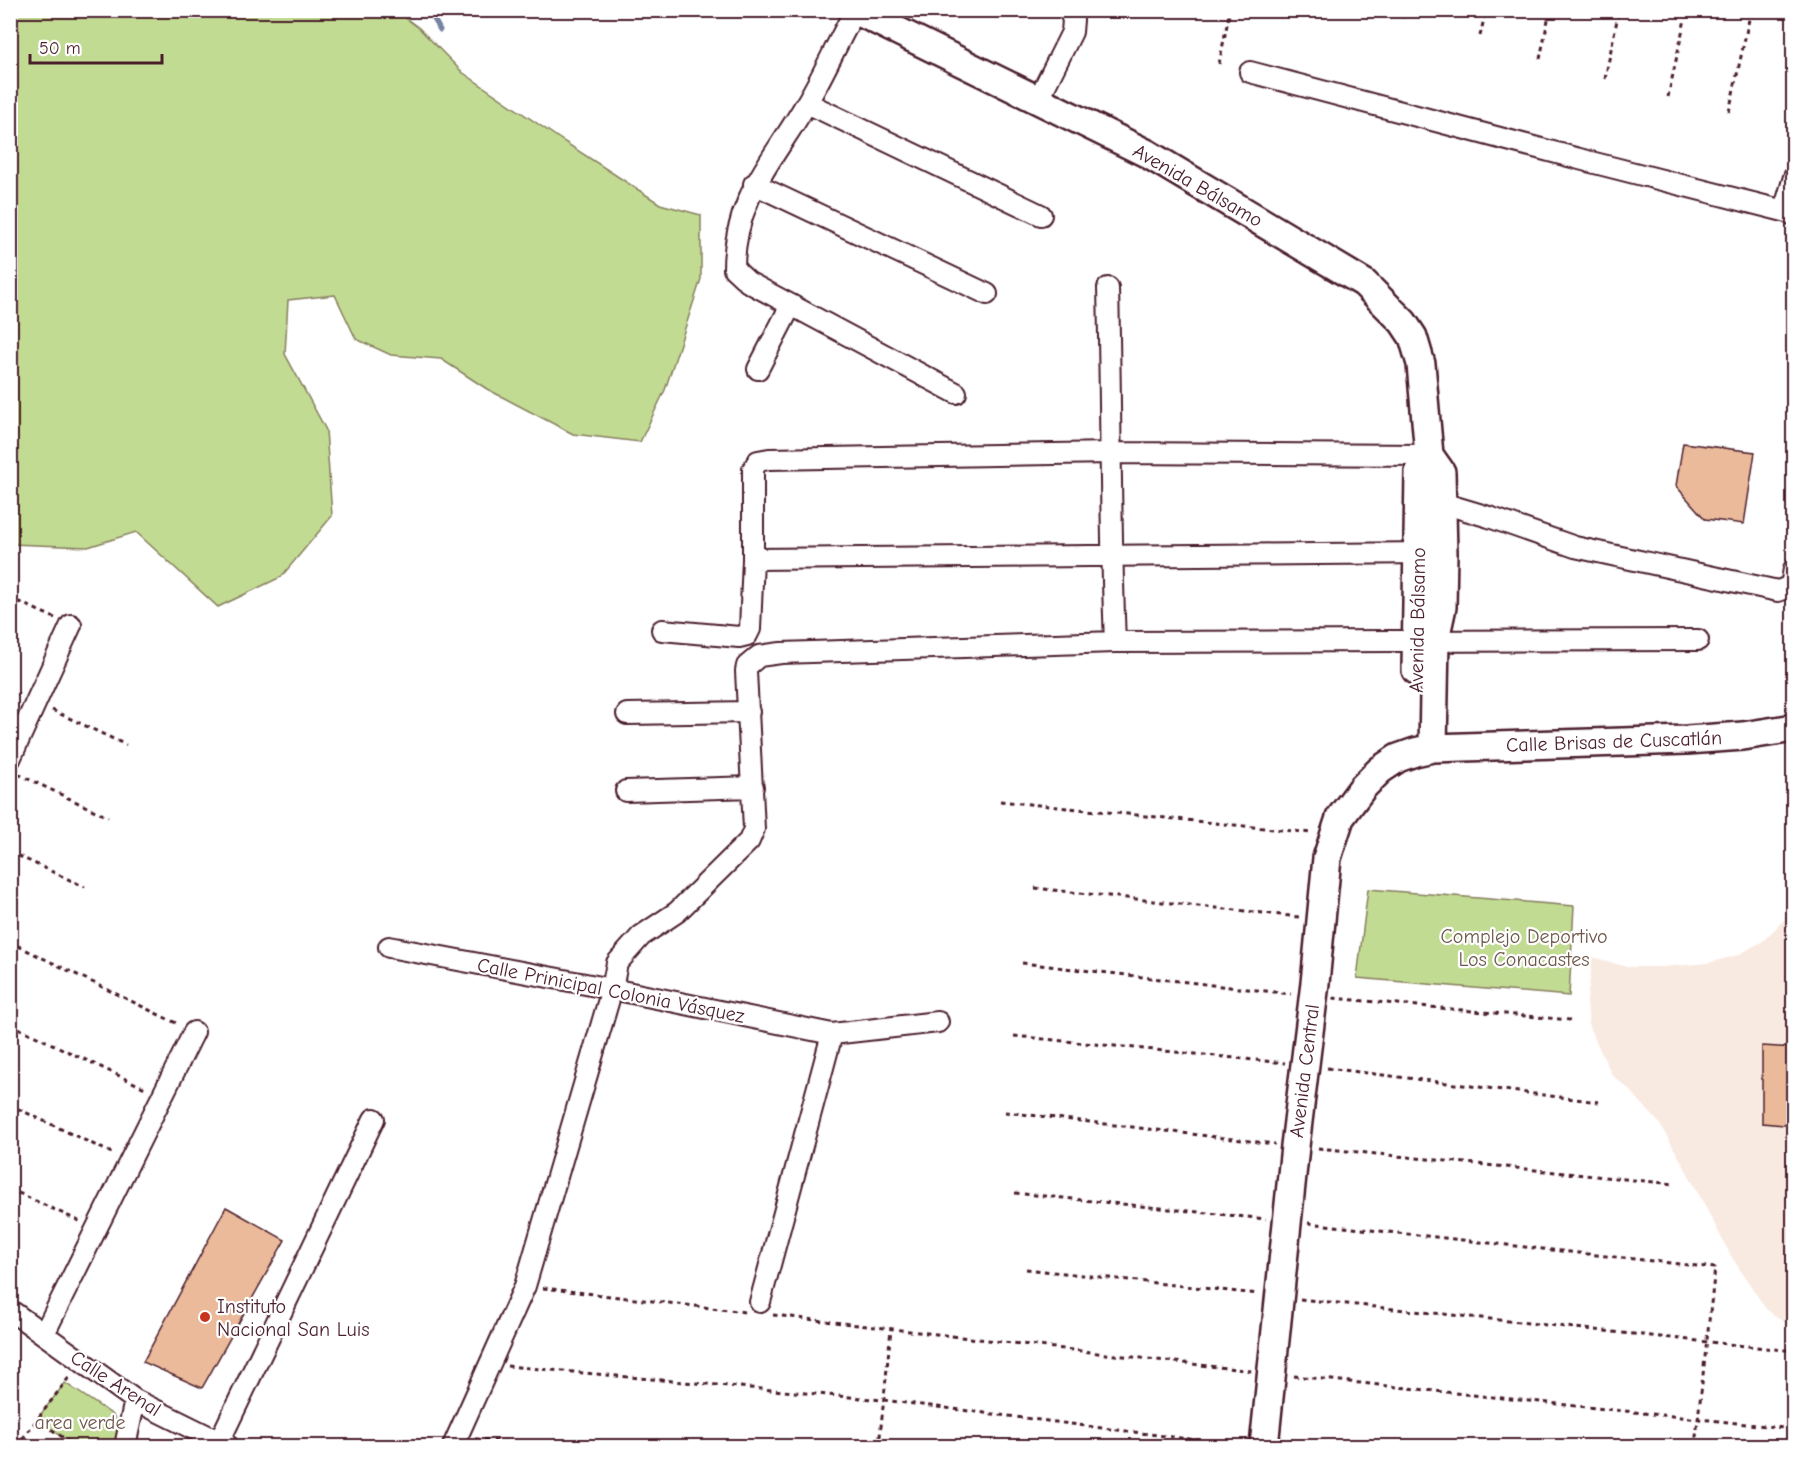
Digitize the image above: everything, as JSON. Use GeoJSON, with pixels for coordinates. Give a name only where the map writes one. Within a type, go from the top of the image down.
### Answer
{"type":"FeatureCollection","features":[{"type":"Feature","properties":{"kind":"street"},"geometry":{"type":"LineString","coordinates":[[1038,100],[1072,32],[1073,21],[1069,10]]}},
{"type":"Feature","properties":{"kind":"street"},"geometry":{"type":"LineString","coordinates":[[855,11],[807,103],[754,184],[734,249],[734,269],[748,282],[956,393]]}},
{"type":"Feature","properties":{"kind":"street","name":"Avenida Bálsamo"},"geometry":{"type":"LineString","coordinates":[[855,11],[1146,153],[1364,284],[1388,305],[1413,337],[1421,364],[1429,455],[1441,472],[1442,503],[1431,553],[1426,639],[1424,750]]}},
{"type":"Feature","properties":{"kind":"street"},"geometry":{"type":"LineString","coordinates":[[1250,72],[1789,213],[1794,177]]}},
{"type":"Feature","properties":{"kind":"street"},"geometry":{"type":"LineString","coordinates":[[807,103],[1041,215]]}},
{"type":"Feature","properties":{"kind":"street"},"geometry":{"type":"LineString","coordinates":[[754,184],[987,294]]}},
{"type":"Feature","properties":{"kind":"street"},"geometry":{"type":"LineString","coordinates":[[1108,288],[1112,453],[1111,554],[1115,642]]}},
{"type":"Feature","properties":{"kind":"street"},"geometry":{"type":"LineString","coordinates":[[758,369],[791,305]]}},
{"type":"Feature","properties":{"kind":"street"},"geometry":{"type":"LineString","coordinates":[[662,630],[739,637],[747,634],[750,629],[753,469],[758,461],[1112,453],[1429,455]]}},
{"type":"Feature","properties":{"kind":"street","name":"Avenida Bálsamo"},"geometry":{"type":"LineString","coordinates":[[1429,455],[1419,471],[1431,553]]}},
{"type":"Feature","properties":{"kind":"street"},"geometry":{"type":"LineString","coordinates":[[1442,503],[1489,517],[1575,548],[1778,591],[1791,586],[1794,569]]}},
{"type":"Feature","properties":{"kind":"street"},"geometry":{"type":"LineString","coordinates":[[753,559],[1111,554],[1431,553]]}},
{"type":"Feature","properties":{"kind":"street"},"geometry":{"type":"LineString","coordinates":[[10,759],[70,625]]}},
{"type":"Feature","properties":{"kind":"street"},"geometry":{"type":"LineString","coordinates":[[747,634],[759,656]]}},
{"type":"Feature","properties":{"kind":"street"},"geometry":{"type":"LineString","coordinates":[[455,1442],[525,1286],[612,989],[617,963],[641,936],[677,912],[749,841],[754,829],[747,666],[759,656],[781,652],[1115,642],[1426,639],[1698,640]]}},
{"type":"Feature","properties":{"kind":"street"},"geometry":{"type":"LineString","coordinates":[[627,714],[749,712]]}},
{"type":"Feature","properties":{"kind":"street","name":"Calle Brisas de Cuscatlán"},"geometry":{"type":"LineString","coordinates":[[1424,750],[1687,740],[1743,736],[1794,728]]}},
{"type":"Feature","properties":{"kind":"street","name":"Avenida Central"},"geometry":{"type":"LineString","coordinates":[[1264,1446],[1327,858],[1340,818],[1363,787],[1380,770],[1398,758],[1424,750]]}},
{"type":"Feature","properties":{"kind":"street"},"geometry":{"type":"LineString","coordinates":[[626,792],[753,787]]}},
{"type":"Feature","properties":{"kind":"street","name":"Calle Prinicipal Colonia Vásquez"},"geometry":{"type":"LineString","coordinates":[[389,947],[832,1034],[938,1022]]}},
{"type":"Feature","properties":{"kind":"street"},"geometry":{"type":"LineString","coordinates":[[44,1334],[194,1032]]}},
{"type":"Feature","properties":{"kind":"street"},"geometry":{"type":"LineString","coordinates":[[761,1310],[832,1034]]}},
{"type":"Feature","properties":{"kind":"street"},"geometry":{"type":"LineString","coordinates":[[223,1444],[374,1119]]}},
{"type":"Feature","properties":{"kind":"street","name":"Calle Arenal"},"geometry":{"type":"LineString","coordinates":[[10,1310],[135,1400],[223,1444]]}},
{"type":"Feature","properties":{"kind":"street"},"geometry":{"type":"LineString","coordinates":[[125,1446],[135,1400]]}},
{"type":"Feature","properties":{"kind":"path"},"geometry":{"type":"LineString","coordinates":[[1219,64],[1230,10]]}},
{"type":"Feature","properties":{"kind":"path"},"geometry":{"type":"LineString","coordinates":[[1403,18],[1405,10]]}},
{"type":"Feature","properties":{"kind":"path"},"geometry":{"type":"LineString","coordinates":[[1480,36],[1486,10]]}},
{"type":"Feature","properties":{"kind":"path"},"geometry":{"type":"LineString","coordinates":[[1540,59],[1550,10]]}},
{"type":"Feature","properties":{"kind":"path"},"geometry":{"type":"LineString","coordinates":[[1605,79],[1619,10]]}},
{"type":"Feature","properties":{"kind":"path"},"geometry":{"type":"LineString","coordinates":[[1668,98],[1687,10]]}},
{"type":"Feature","properties":{"kind":"path"},"geometry":{"type":"LineString","coordinates":[[1729,112],[1751,10]]}},
{"type":"Feature","properties":{"kind":"path"},"geometry":{"type":"LineString","coordinates":[[10,598],[70,625]]}},
{"type":"Feature","properties":{"kind":"path"},"geometry":{"type":"LineString","coordinates":[[10,689],[126,745]]}},
{"type":"Feature","properties":{"kind":"path"},"geometry":{"type":"LineString","coordinates":[[10,770],[108,817]]}},
{"type":"Feature","properties":{"kind":"path"},"geometry":{"type":"LineString","coordinates":[[1000,801],[1335,835]]}},
{"type":"Feature","properties":{"kind":"path"},"geometry":{"type":"LineString","coordinates":[[10,852],[85,887]]}},
{"type":"Feature","properties":{"kind":"path"},"geometry":{"type":"LineString","coordinates":[[1035,888],[1322,920]]}},
{"type":"Feature","properties":{"kind":"path"},"geometry":{"type":"LineString","coordinates":[[10,942],[194,1032]]}},
{"type":"Feature","properties":{"kind":"path"},"geometry":{"type":"LineString","coordinates":[[1022,963],[1314,996],[1570,1020]]}},
{"type":"Feature","properties":{"kind":"path"},"geometry":{"type":"LineString","coordinates":[[10,1024],[162,1096]]}},
{"type":"Feature","properties":{"kind":"path"},"geometry":{"type":"LineString","coordinates":[[1014,1036],[1304,1065],[1599,1102]]}},
{"type":"Feature","properties":{"kind":"path"},"geometry":{"type":"LineString","coordinates":[[10,1105],[130,1162]]}},
{"type":"Feature","properties":{"kind":"path"},"geometry":{"type":"LineString","coordinates":[[1005,1112],[1295,1146],[1674,1184]]}},
{"type":"Feature","properties":{"kind":"path"},"geometry":{"type":"LineString","coordinates":[[10,1189],[96,1228]]}},
{"type":"Feature","properties":{"kind":"path"},"geometry":{"type":"LineString","coordinates":[[1015,1193],[1715,1268],[1695,1446]]}},
{"type":"Feature","properties":{"kind":"path"},"geometry":{"type":"LineString","coordinates":[[1026,1269],[1794,1351]]}},
{"type":"Feature","properties":{"kind":"path"},"geometry":{"type":"LineString","coordinates":[[525,1286],[761,1310],[891,1329],[1271,1373],[1794,1428]]}},
{"type":"Feature","properties":{"kind":"path"},"geometry":{"type":"LineString","coordinates":[[879,1446],[891,1329]]}},
{"type":"Feature","properties":{"kind":"path"},"geometry":{"type":"LineString","coordinates":[[17,1446],[81,1361]]}},
{"type":"Feature","properties":{"kind":"path"},"geometry":{"type":"LineString","coordinates":[[489,1365],[883,1400],[1245,1446]]}},
{"type":"Feature","properties":{"kind":"path"},"geometry":{"type":"LineString","coordinates":[[38,1419],[75,1446]]}},
{"type":"Feature","properties":{"kind":"path"},"geometry":{"type":"LineString","coordinates":[[455,1442],[560,1446]]}},
{"type":"Feature","properties":{"kind":"shaded area"},"geometry":{"type":"Polygon","coordinates":[[[1793,911],[1793,1329],[1766,1309],[1731,1256],[1659,1123],[1630,1090],[1612,1075],[1589,1027],[1587,1001],[1593,957],[1627,967],[1708,963],[1738,955],[1763,941],[1793,911]]]}},
{"type":"Feature","properties":{"kind":"green space"},"geometry":{"type":"Polygon","coordinates":[[[11,10],[396,11],[419,28],[462,72],[563,141],[660,204],[701,215],[701,279],[665,390],[640,442],[573,434],[487,389],[441,359],[391,355],[356,339],[335,295],[288,300],[285,354],[326,430],[332,516],[281,577],[218,607],[136,532],[88,547],[11,544],[11,10]]]}},
{"type":"Feature","properties":{"kind":"green space","name":"Complejo Deportivo Los Conacastes"},"geometry":{"type":"Polygon","coordinates":[[[1368,889],[1574,906],[1569,996],[1357,978],[1368,889]]]}},
{"type":"Feature","properties":{"kind":"green space","name":"area verde"},"geometry":{"type":"Polygon","coordinates":[[[65,1383],[113,1415],[119,1424],[114,1446],[75,1446],[37,1419],[65,1383]]]}},
{"type":"Feature","properties":{"kind":"building"},"geometry":{"type":"Polygon","coordinates":[[[1683,443],[1755,452],[1744,524],[1705,519],[1676,486],[1683,443]]]}},
{"type":"Feature","properties":{"kind":"building"},"geometry":{"type":"Polygon","coordinates":[[[1762,1046],[1794,1048],[1794,1126],[1762,1123],[1762,1046]]]}},
{"type":"Feature","properties":{"kind":"building","name":"Instituto Nacional San Luis"},"geometry":{"type":"Polygon","coordinates":[[[226,1207],[285,1240],[202,1388],[143,1362],[226,1207]]]}},
{"type":"Feature","properties":{"kind":"waterway"},"geometry":{"type":"LineString","coordinates":[[429,10],[440,30]]}},
{"type":"Feature","properties":{"kind":"place","name":"Instituto Nacional San Luis"},"geometry":{"type":"Point","coordinates":[205,1317]}}]}
